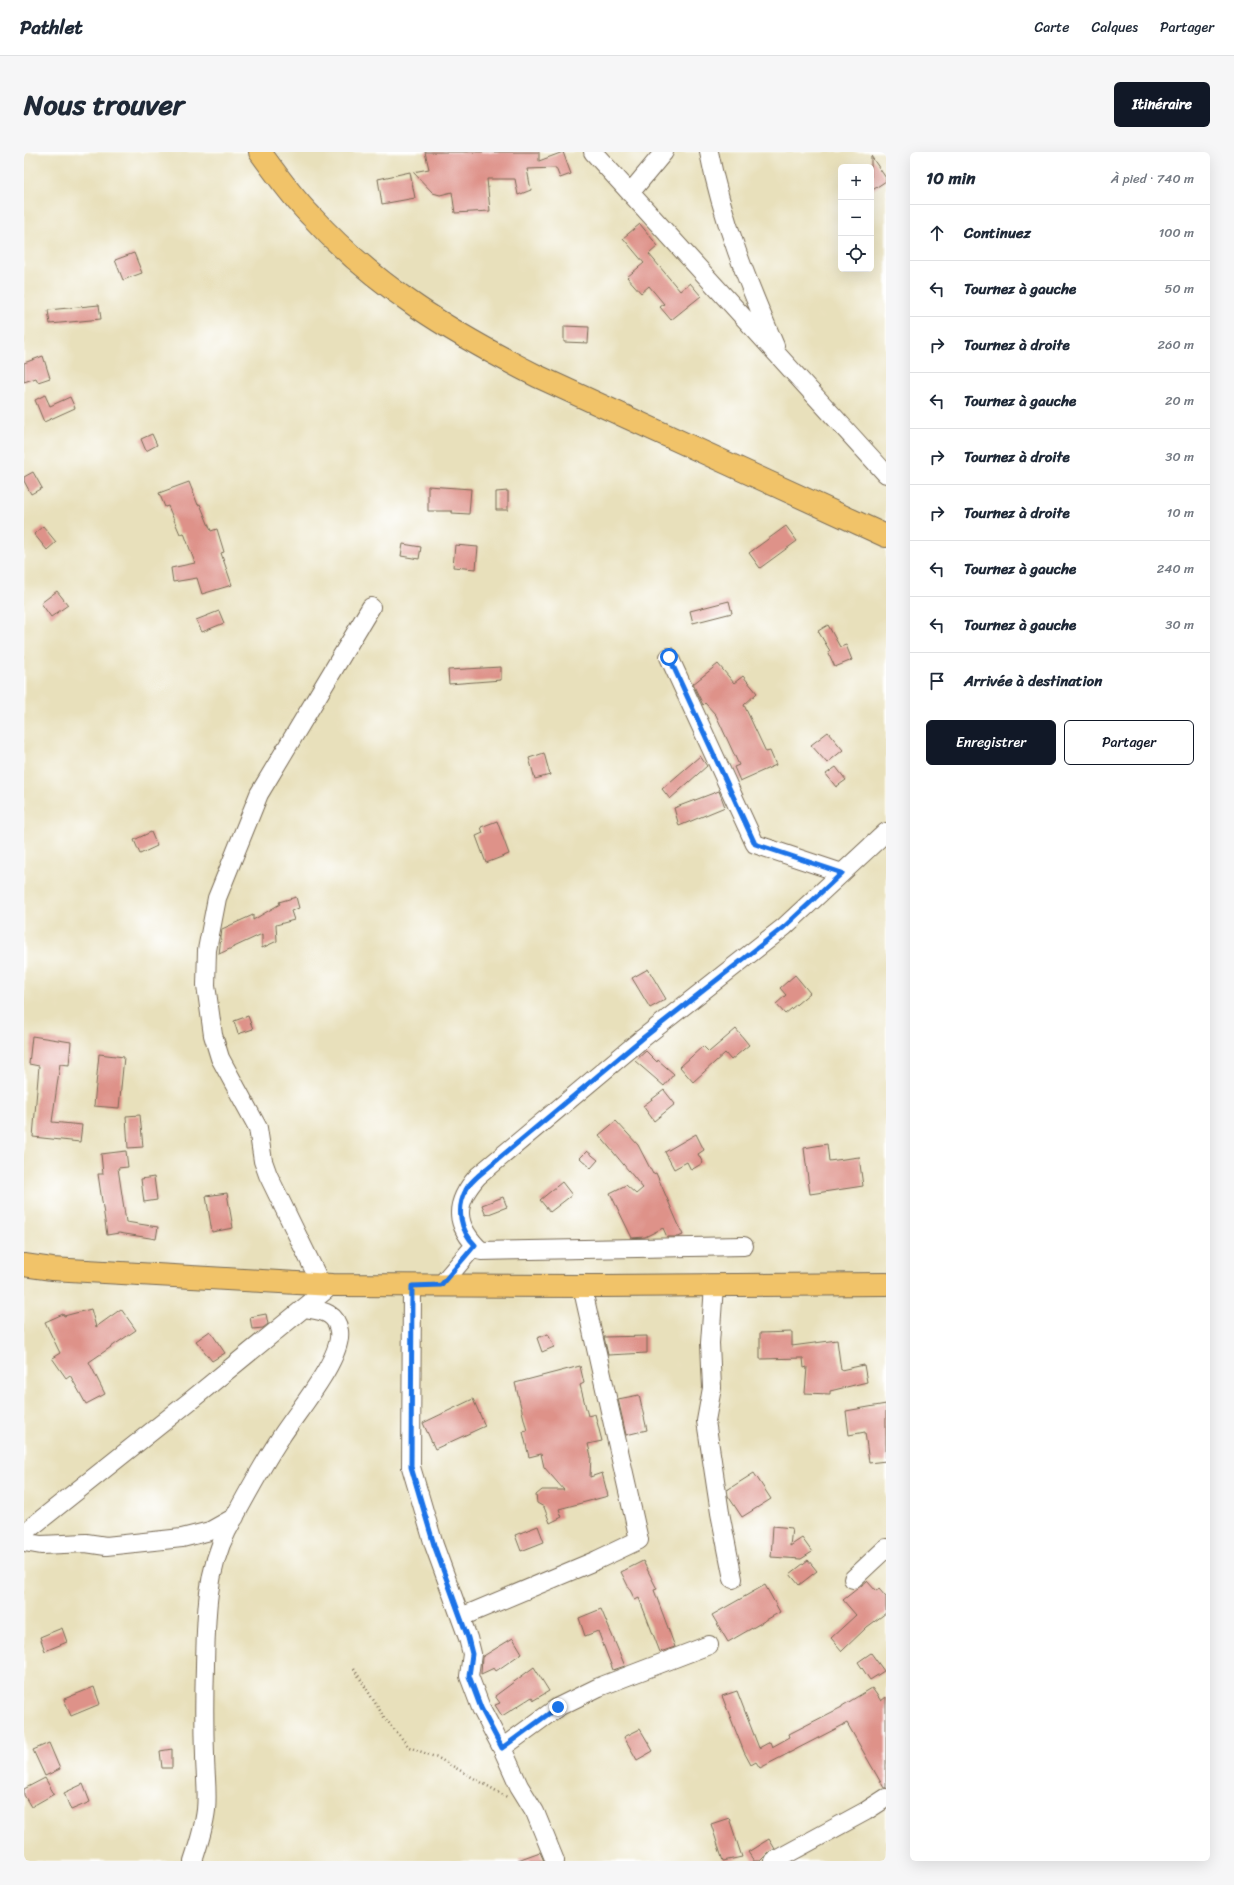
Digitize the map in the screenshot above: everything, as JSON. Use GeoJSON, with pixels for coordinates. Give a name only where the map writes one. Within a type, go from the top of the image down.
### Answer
{"type":"FeatureCollection","features":[{"type":"Feature","properties":{"kind":"main road"},"geometry":{"type":"LineString","coordinates":[[260,152],[310,215],[343,249],[391,290],[450,329],[483,348],[538,376],[886,536]]}},
{"type":"Feature","properties":{"kind":"main road"},"geometry":{"type":"LineString","coordinates":[[24,1265],[52,1269],[326,1284],[412,1286],[714,1286],[886,1284]]}},
{"type":"Feature","properties":{"kind":"street"},"geometry":{"type":"LineString","coordinates":[[593,152],[886,474]]}},
{"type":"Feature","properties":{"kind":"street"},"geometry":{"type":"LineString","coordinates":[[630,193],[664,152]]}},
{"type":"Feature","properties":{"kind":"street"},"geometry":{"type":"LineString","coordinates":[[709,152],[722,207],[738,257],[780,358]]}},
{"type":"Feature","properties":{"kind":"street"},"geometry":{"type":"LineString","coordinates":[[24,1533],[304,1308],[326,1284],[268,1175],[263,1161],[258,1128],[220,1058],[213,1035],[206,985],[207,950],[217,898],[259,794],[371,607]]}},
{"type":"Feature","properties":{"kind":"street"},"geometry":{"type":"LineString","coordinates":[[669,657],[755,844],[842,873]]}},
{"type":"Feature","properties":{"kind":"street"},"geometry":{"type":"LineString","coordinates":[[744,1246],[493,1252],[481,1251],[469,1240],[461,1224],[460,1209],[466,1190],[478,1176],[643,1038],[784,927],[886,832]]}},
{"type":"Feature","properties":{"kind":"street"},"geometry":{"type":"LineString","coordinates":[[441,1285],[475,1245]]}},
{"type":"Feature","properties":{"kind":"street"},"geometry":{"type":"LineString","coordinates":[[412,1286],[411,1467],[434,1545],[461,1617],[472,1654],[469,1676],[481,1708],[502,1748],[519,1786],[535,1812],[555,1861]]}},
{"type":"Feature","properties":{"kind":"street"},"geometry":{"type":"LineString","coordinates":[[461,1617],[597,1560],[639,1540],[582,1286]]}},
{"type":"Feature","properties":{"kind":"street"},"geometry":{"type":"LineString","coordinates":[[714,1286],[710,1343],[712,1388],[706,1422],[720,1512],[733,1578]]}},
{"type":"Feature","properties":{"kind":"street"},"geometry":{"type":"LineString","coordinates":[[193,1861],[206,1811],[204,1689],[209,1590],[212,1571],[219,1550],[258,1475],[282,1436],[315,1388],[332,1359],[338,1344],[339,1331],[335,1319],[328,1312],[304,1308]]}},
{"type":"Feature","properties":{"kind":"street"},"geometry":{"type":"LineString","coordinates":[[24,1542],[41,1544],[86,1543],[106,1546],[182,1538],[210,1530],[235,1517]]}},
{"type":"Feature","properties":{"kind":"street"},"geometry":{"type":"LineString","coordinates":[[853,1579],[886,1548]]}},
{"type":"Feature","properties":{"kind":"street"},"geometry":{"type":"LineString","coordinates":[[502,1748],[558,1707],[599,1687],[709,1644]]}},
{"type":"Feature","properties":{"kind":"street"},"geometry":{"type":"LineString","coordinates":[[774,1861],[866,1811],[886,1798]]}},
{"type":"Feature","properties":{"kind":"path"},"geometry":{"type":"LineString","coordinates":[[354,1669],[384,1717],[409,1747],[440,1759],[509,1798]]}},
{"type":"Feature","properties":{"kind":"building"},"geometry":{"type":"Polygon","coordinates":[[[425,152],[539,152],[539,161],[563,152],[571,174],[560,178],[556,168],[527,169],[531,190],[518,195],[515,179],[487,179],[490,211],[455,213],[452,192],[440,195],[433,193],[413,172],[429,169],[425,152]]]}},
{"type":"Feature","properties":{"kind":"building"},"geometry":{"type":"Polygon","coordinates":[[[871,156],[886,178],[886,181],[874,189],[874,164],[871,164],[871,156]]]}},
{"type":"Feature","properties":{"kind":"building"},"geometry":{"type":"Polygon","coordinates":[[[410,172],[415,198],[382,204],[378,179],[410,172]]]}},
{"type":"Feature","properties":{"kind":"building"},"geometry":{"type":"Polygon","coordinates":[[[640,224],[658,246],[649,254],[680,291],[690,283],[701,296],[671,320],[660,307],[664,304],[649,286],[641,293],[627,277],[644,263],[623,238],[640,224]]]}},
{"type":"Feature","properties":{"kind":"building"},"geometry":{"type":"Polygon","coordinates":[[[134,253],[142,273],[123,280],[115,260],[134,253]]]}},
{"type":"Feature","properties":{"kind":"building"},"geometry":{"type":"Polygon","coordinates":[[[99,305],[101,319],[50,324],[48,310],[99,305]]]}},
{"type":"Feature","properties":{"kind":"building"},"geometry":{"type":"Polygon","coordinates":[[[564,326],[589,327],[588,343],[564,342],[564,326]]]}},
{"type":"Feature","properties":{"kind":"building"},"geometry":{"type":"Polygon","coordinates":[[[43,356],[50,378],[38,382],[36,378],[24,382],[24,363],[43,356]]]}},
{"type":"Feature","properties":{"kind":"building"},"geometry":{"type":"Polygon","coordinates":[[[45,395],[50,406],[70,397],[75,408],[44,422],[35,400],[45,395]]]}},
{"type":"Feature","properties":{"kind":"building"},"geometry":{"type":"Polygon","coordinates":[[[152,434],[157,445],[146,451],[141,439],[152,434]]]}},
{"type":"Feature","properties":{"kind":"building"},"geometry":{"type":"Polygon","coordinates":[[[33,472],[42,488],[31,494],[24,481],[24,477],[33,472]]]}},
{"type":"Feature","properties":{"kind":"building"},"geometry":{"type":"Polygon","coordinates":[[[189,482],[198,505],[200,504],[211,531],[217,529],[224,552],[221,553],[232,585],[202,594],[197,578],[173,582],[171,568],[195,563],[184,533],[180,534],[168,506],[165,507],[159,493],[189,482]]]}},
{"type":"Feature","properties":{"kind":"building"},"geometry":{"type":"Polygon","coordinates":[[[428,486],[471,489],[469,514],[452,513],[452,511],[428,511],[428,486]]]}},
{"type":"Feature","properties":{"kind":"building"},"geometry":{"type":"Polygon","coordinates":[[[508,491],[508,510],[496,510],[496,492],[508,491]]]}},
{"type":"Feature","properties":{"kind":"building"},"geometry":{"type":"Polygon","coordinates":[[[43,526],[56,542],[47,550],[34,534],[43,526]]]}},
{"type":"Feature","properties":{"kind":"building"},"geometry":{"type":"Polygon","coordinates":[[[786,526],[797,541],[760,568],[749,553],[786,526]]]}},
{"type":"Feature","properties":{"kind":"building"},"geometry":{"type":"Polygon","coordinates":[[[403,544],[421,547],[419,559],[401,556],[403,544]]]}},
{"type":"Feature","properties":{"kind":"building"},"geometry":{"type":"Polygon","coordinates":[[[455,545],[478,547],[476,569],[453,567],[455,545]]]}},
{"type":"Feature","properties":{"kind":"building"},"geometry":{"type":"Polygon","coordinates":[[[57,591],[68,605],[51,617],[41,603],[57,591]]]}},
{"type":"Feature","properties":{"kind":"building"},"geometry":{"type":"Polygon","coordinates":[[[729,601],[732,613],[693,623],[690,611],[729,601]]]}},
{"type":"Feature","properties":{"kind":"building"},"geometry":{"type":"Polygon","coordinates":[[[219,611],[224,623],[202,632],[196,620],[219,611]]]}},
{"type":"Feature","properties":{"kind":"building"},"geometry":{"type":"Polygon","coordinates":[[[828,625],[840,647],[846,645],[852,660],[835,667],[828,652],[830,651],[818,631],[828,625]]]}},
{"type":"Feature","properties":{"kind":"building"},"geometry":{"type":"Polygon","coordinates":[[[718,664],[734,683],[743,676],[757,693],[744,705],[766,752],[770,751],[776,765],[740,781],[734,767],[739,765],[716,715],[705,703],[703,705],[693,684],[718,664]]]}},
{"type":"Feature","properties":{"kind":"building"},"geometry":{"type":"Polygon","coordinates":[[[501,667],[501,680],[449,684],[448,670],[501,667]]]}},
{"type":"Feature","properties":{"kind":"building"},"geometry":{"type":"Polygon","coordinates":[[[828,732],[843,750],[827,763],[811,745],[828,732]]]}},
{"type":"Feature","properties":{"kind":"building"},"geometry":{"type":"Polygon","coordinates":[[[544,753],[550,775],[535,779],[529,758],[544,753]]]}},
{"type":"Feature","properties":{"kind":"building"},"geometry":{"type":"Polygon","coordinates":[[[700,756],[707,766],[670,799],[662,789],[700,756]]]}},
{"type":"Feature","properties":{"kind":"building"},"geometry":{"type":"Polygon","coordinates":[[[836,767],[846,780],[836,787],[826,774],[836,767]]]}},
{"type":"Feature","properties":{"kind":"building"},"geometry":{"type":"Polygon","coordinates":[[[719,791],[725,807],[679,826],[674,808],[719,791]]]}},
{"type":"Feature","properties":{"kind":"building"},"geometry":{"type":"Polygon","coordinates":[[[497,821],[509,854],[486,863],[476,836],[483,833],[481,827],[497,821]]]}},
{"type":"Feature","properties":{"kind":"building"},"geometry":{"type":"Polygon","coordinates":[[[151,832],[157,846],[140,854],[134,840],[151,832]]]}},
{"type":"Feature","properties":{"kind":"building"},"geometry":{"type":"Polygon","coordinates":[[[296,897],[299,908],[291,911],[294,920],[276,925],[277,941],[262,948],[262,934],[219,954],[222,929],[253,915],[253,920],[280,904],[279,902],[296,897]]]}},
{"type":"Feature","properties":{"kind":"building"},"geometry":{"type":"Polygon","coordinates":[[[648,969],[666,999],[650,1008],[632,978],[648,969]]]}},
{"type":"Feature","properties":{"kind":"building"},"geometry":{"type":"Polygon","coordinates":[[[795,975],[810,993],[785,1014],[776,1004],[786,995],[780,988],[795,975]]]}},
{"type":"Feature","properties":{"kind":"building"},"geometry":{"type":"Polygon","coordinates":[[[248,1016],[253,1029],[238,1034],[234,1021],[248,1016]]]}},
{"type":"Feature","properties":{"kind":"building"},"geometry":{"type":"Polygon","coordinates":[[[736,1029],[749,1045],[731,1060],[725,1053],[693,1082],[680,1067],[703,1046],[709,1052],[736,1029]]]}},
{"type":"Feature","properties":{"kind":"building"},"geometry":{"type":"Polygon","coordinates":[[[32,1036],[71,1042],[69,1065],[60,1064],[52,1122],[82,1125],[80,1142],[33,1137],[39,1066],[29,1064],[32,1036]]]}},
{"type":"Feature","properties":{"kind":"building"},"geometry":{"type":"Polygon","coordinates":[[[646,1051],[657,1062],[658,1060],[674,1074],[664,1086],[635,1061],[646,1051]]]}},
{"type":"Feature","properties":{"kind":"building"},"geometry":{"type":"Polygon","coordinates":[[[99,1054],[124,1057],[119,1108],[94,1106],[99,1054]]]}},
{"type":"Feature","properties":{"kind":"building"},"geometry":{"type":"Polygon","coordinates":[[[664,1090],[675,1104],[654,1121],[643,1106],[664,1090]]]}},
{"type":"Feature","properties":{"kind":"building"},"geometry":{"type":"Polygon","coordinates":[[[140,1115],[143,1147],[128,1148],[126,1116],[140,1115]]]}},
{"type":"Feature","properties":{"kind":"building"},"geometry":{"type":"Polygon","coordinates":[[[616,1121],[638,1145],[653,1174],[656,1173],[683,1235],[678,1237],[667,1237],[663,1228],[645,1237],[632,1238],[610,1193],[626,1185],[636,1194],[643,1188],[599,1135],[616,1121]]]}},
{"type":"Feature","properties":{"kind":"building"},"geometry":{"type":"Polygon","coordinates":[[[696,1134],[704,1150],[698,1154],[703,1163],[691,1170],[687,1162],[674,1169],[665,1152],[696,1134]]]}},
{"type":"Feature","properties":{"kind":"building"},"geometry":{"type":"Polygon","coordinates":[[[827,1144],[829,1161],[859,1157],[863,1186],[810,1194],[804,1148],[827,1144]]]}},
{"type":"Feature","properties":{"kind":"building"},"geometry":{"type":"Polygon","coordinates":[[[126,1151],[128,1167],[118,1168],[126,1222],[158,1227],[156,1239],[119,1233],[107,1235],[98,1174],[103,1174],[101,1154],[126,1151]]]}},
{"type":"Feature","properties":{"kind":"building"},"geometry":{"type":"Polygon","coordinates":[[[587,1151],[598,1160],[591,1168],[580,1158],[587,1151]]]}},
{"type":"Feature","properties":{"kind":"building"},"geometry":{"type":"Polygon","coordinates":[[[154,1177],[157,1200],[144,1202],[141,1179],[154,1177]]]}},
{"type":"Feature","properties":{"kind":"building"},"geometry":{"type":"Polygon","coordinates":[[[562,1182],[572,1195],[550,1212],[540,1200],[562,1182]]]}},
{"type":"Feature","properties":{"kind":"building"},"geometry":{"type":"Polygon","coordinates":[[[227,1193],[233,1228],[212,1232],[206,1196],[227,1193]]]}},
{"type":"Feature","properties":{"kind":"building"},"geometry":{"type":"Polygon","coordinates":[[[503,1197],[507,1207],[486,1215],[482,1205],[503,1197]]]}},
{"type":"Feature","properties":{"kind":"building"},"geometry":{"type":"Polygon","coordinates":[[[91,1309],[96,1327],[121,1309],[136,1330],[89,1362],[105,1394],[86,1404],[70,1375],[66,1378],[52,1358],[60,1353],[45,1322],[63,1314],[64,1316],[91,1309]]]}},
{"type":"Feature","properties":{"kind":"building"},"geometry":{"type":"Polygon","coordinates":[[[266,1314],[268,1324],[263,1328],[252,1329],[250,1317],[266,1314]]]}},
{"type":"Feature","properties":{"kind":"building"},"geometry":{"type":"Polygon","coordinates":[[[210,1331],[225,1353],[212,1361],[196,1341],[210,1331]]]}},
{"type":"Feature","properties":{"kind":"building"},"geometry":{"type":"Polygon","coordinates":[[[792,1332],[792,1346],[837,1340],[841,1370],[864,1365],[867,1382],[830,1391],[830,1394],[805,1393],[807,1367],[804,1368],[803,1358],[760,1359],[760,1333],[792,1332]]]}},
{"type":"Feature","properties":{"kind":"building"},"geometry":{"type":"Polygon","coordinates":[[[548,1334],[554,1347],[542,1352],[537,1338],[548,1334]]]}},
{"type":"Feature","properties":{"kind":"building"},"geometry":{"type":"Polygon","coordinates":[[[647,1336],[647,1353],[608,1355],[604,1337],[647,1336]]]}},
{"type":"Feature","properties":{"kind":"building"},"geometry":{"type":"Polygon","coordinates":[[[580,1366],[584,1383],[580,1385],[588,1416],[595,1414],[602,1441],[588,1444],[591,1456],[590,1477],[602,1473],[608,1496],[559,1509],[562,1517],[550,1523],[544,1507],[537,1503],[536,1495],[542,1490],[564,1490],[544,1467],[541,1454],[529,1457],[523,1432],[527,1431],[515,1383],[580,1366]]]}},
{"type":"Feature","properties":{"kind":"building"},"geometry":{"type":"Polygon","coordinates":[[[639,1395],[647,1430],[626,1435],[618,1399],[639,1395]]]}},
{"type":"Feature","properties":{"kind":"building"},"geometry":{"type":"Polygon","coordinates":[[[473,1399],[485,1426],[435,1449],[423,1423],[473,1399]]]}},
{"type":"Feature","properties":{"kind":"building"},"geometry":{"type":"Polygon","coordinates":[[[886,1404],[886,1461],[869,1463],[865,1432],[849,1435],[846,1411],[886,1404]]]}},
{"type":"Feature","properties":{"kind":"building"},"geometry":{"type":"Polygon","coordinates":[[[754,1473],[771,1499],[742,1517],[728,1496],[727,1490],[754,1473]]]}},
{"type":"Feature","properties":{"kind":"building"},"geometry":{"type":"Polygon","coordinates":[[[538,1526],[544,1542],[521,1551],[515,1535],[538,1526]]]}},
{"type":"Feature","properties":{"kind":"building"},"geometry":{"type":"Polygon","coordinates":[[[773,1526],[792,1528],[790,1546],[802,1538],[812,1552],[801,1559],[771,1557],[773,1526]]]}},
{"type":"Feature","properties":{"kind":"building"},"geometry":{"type":"Polygon","coordinates":[[[808,1560],[817,1571],[799,1585],[790,1574],[808,1560]]]}},
{"type":"Feature","properties":{"kind":"building"},"geometry":{"type":"Polygon","coordinates":[[[643,1561],[657,1589],[654,1590],[675,1647],[660,1652],[639,1598],[635,1600],[621,1572],[643,1561]]]}},
{"type":"Feature","properties":{"kind":"building"},"geometry":{"type":"Polygon","coordinates":[[[867,1581],[876,1591],[879,1589],[886,1597],[886,1613],[867,1627],[842,1651],[831,1638],[856,1615],[843,1600],[867,1581]]]}},
{"type":"Feature","properties":{"kind":"building"},"geometry":{"type":"Polygon","coordinates":[[[765,1585],[780,1612],[728,1642],[712,1615],[765,1585]]]}},
{"type":"Feature","properties":{"kind":"building"},"geometry":{"type":"Polygon","coordinates":[[[601,1609],[625,1666],[613,1670],[598,1631],[585,1636],[579,1618],[601,1609]]]}},
{"type":"Feature","properties":{"kind":"building"},"geometry":{"type":"Polygon","coordinates":[[[62,1628],[67,1642],[45,1651],[40,1637],[62,1628]]]}},
{"type":"Feature","properties":{"kind":"building"},"geometry":{"type":"Polygon","coordinates":[[[513,1638],[522,1653],[496,1671],[494,1668],[481,1674],[482,1657],[513,1638]]]}},
{"type":"Feature","properties":{"kind":"building"},"geometry":{"type":"Polygon","coordinates":[[[871,1653],[884,1671],[870,1680],[858,1662],[871,1653]]]}},
{"type":"Feature","properties":{"kind":"building"},"geometry":{"type":"Polygon","coordinates":[[[534,1667],[549,1691],[534,1700],[532,1697],[502,1716],[495,1705],[500,1703],[495,1696],[534,1667]]]}},
{"type":"Feature","properties":{"kind":"building"},"geometry":{"type":"Polygon","coordinates":[[[94,1687],[100,1704],[71,1716],[64,1699],[94,1687]]]}},
{"type":"Feature","properties":{"kind":"building"},"geometry":{"type":"Polygon","coordinates":[[[872,1688],[881,1701],[886,1697],[886,1788],[884,1788],[847,1723],[760,1768],[756,1762],[751,1765],[744,1752],[722,1696],[737,1691],[759,1748],[770,1742],[772,1747],[790,1737],[789,1734],[842,1707],[872,1688]]]}},
{"type":"Feature","properties":{"kind":"building"},"geometry":{"type":"Polygon","coordinates":[[[640,1729],[653,1751],[637,1760],[624,1737],[640,1729]]]}},
{"type":"Feature","properties":{"kind":"building"},"geometry":{"type":"Polygon","coordinates":[[[49,1743],[60,1769],[45,1776],[33,1750],[49,1743]]]}},
{"type":"Feature","properties":{"kind":"building"},"geometry":{"type":"Polygon","coordinates":[[[172,1749],[172,1768],[162,1768],[160,1751],[172,1749]]]}},
{"type":"Feature","properties":{"kind":"building"},"geometry":{"type":"Polygon","coordinates":[[[45,1778],[54,1794],[31,1807],[24,1795],[24,1789],[45,1778]]]}},
{"type":"Feature","properties":{"kind":"building"},"geometry":{"type":"Polygon","coordinates":[[[83,1784],[90,1802],[71,1810],[64,1793],[83,1784]]]}},
{"type":"Feature","properties":{"kind":"building"},"geometry":{"type":"Polygon","coordinates":[[[729,1818],[742,1857],[723,1861],[711,1824],[729,1818]]]}},
{"type":"Feature","properties":{"kind":"building"},"geometry":{"type":"Polygon","coordinates":[[[769,1839],[775,1849],[769,1852],[760,1861],[754,1861],[748,1852],[769,1839]]]}},
{"type":"Feature","properties":{"kind":"building"},"geometry":{"type":"Polygon","coordinates":[[[540,1852],[544,1861],[518,1861],[518,1860],[540,1852]]]}},
{"type":"Feature","properties":{"kind":"route"},"geometry":{"type":"LineString","coordinates":[[558,1707],[502,1748],[481,1708],[469,1676],[472,1654],[468,1638],[434,1545],[411,1467],[412,1286],[441,1285],[475,1245],[469,1240],[461,1224],[460,1209],[466,1190],[478,1176],[643,1038],[784,927],[842,873],[755,844],[669,657]]}}]}
